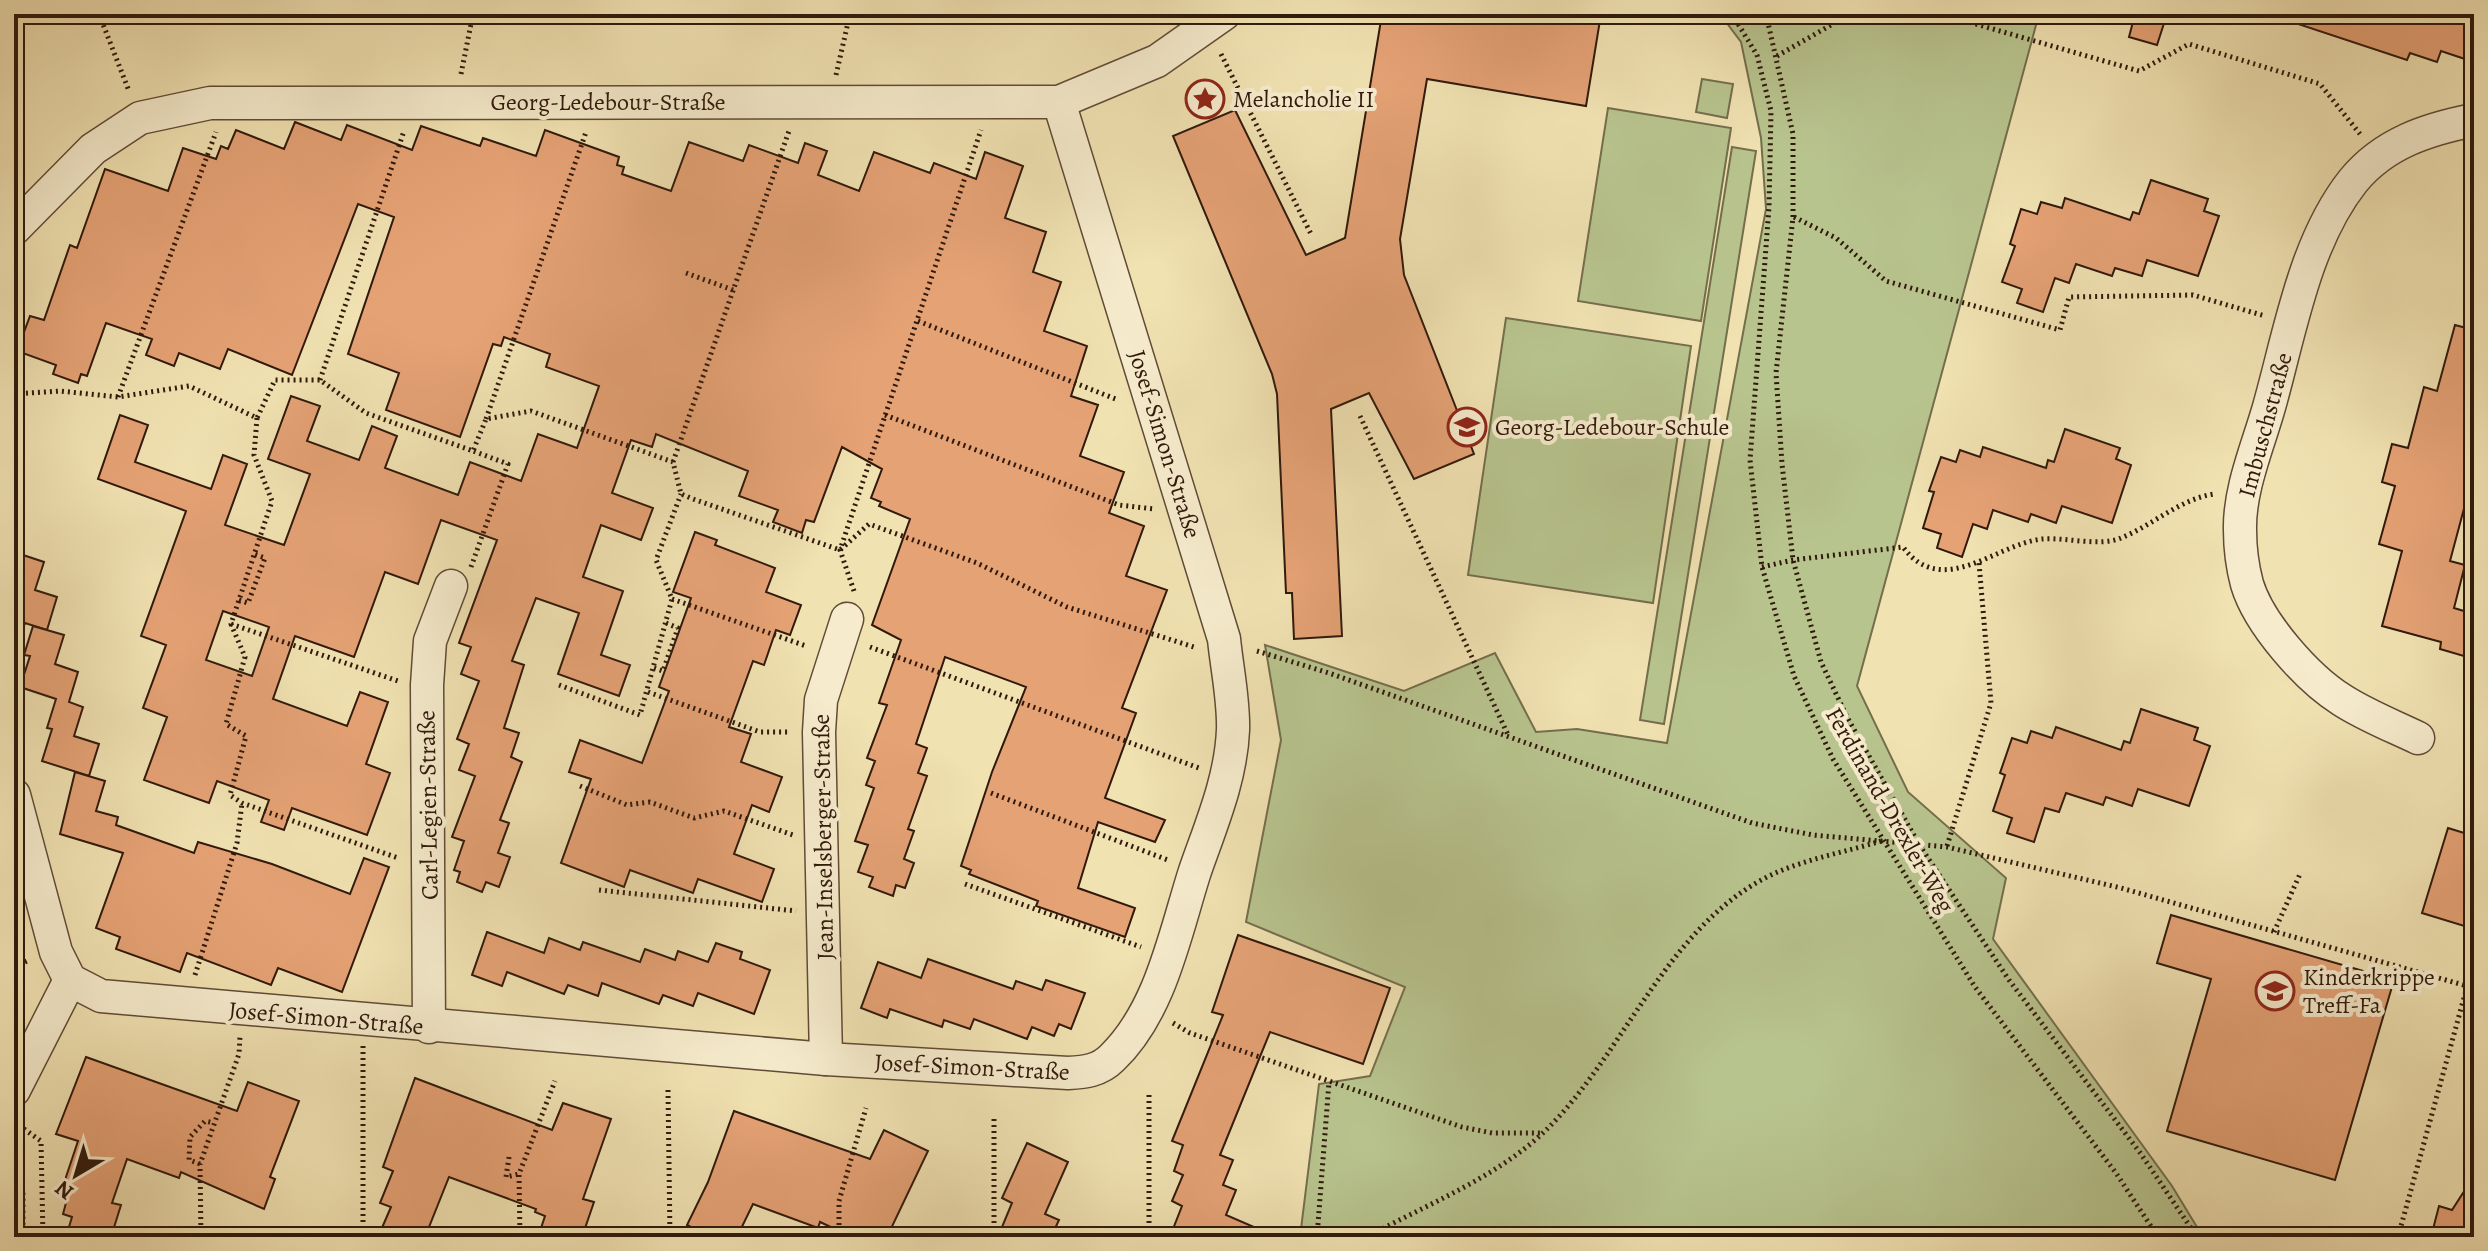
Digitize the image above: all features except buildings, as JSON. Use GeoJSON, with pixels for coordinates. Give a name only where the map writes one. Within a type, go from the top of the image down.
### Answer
{"type":"FeatureCollection","features":[{"type":"Feature","properties":{"kind":"street","name":"Georg-Ledebour-Straße"},"geometry":{"type":"LineString","coordinates":[[14,229],[93,149],[140,118],[227,101],[341,100],[412,104],[596,100],[798,104],[1059,102],[1124,77],[1216,21]]}},
{"type":"Feature","properties":{"kind":"street","name":"Josef-Simon-Straße"},"geometry":{"type":"LineString","coordinates":[[70,980],[101,996],[184,1006],[826,1059],[1091,1071],[1111,1060],[1132,1036],[1148,1008],[1168,956],[1226,778],[1233,729],[1224,639],[1059,102]]}},
{"type":"Feature","properties":{"kind":"street","name":"Imbuschstraße"},"geometry":{"type":"LineString","coordinates":[[2418,738],[2340,699],[2299,662],[2265,622],[2247,584],[2240,530],[2246,488],[2292,324],[2317,245],[2335,206],[2355,179],[2379,156],[2409,137],[2474,120]]}},
{"type":"Feature","properties":{"kind":"street","name":"Carl-Legien-Straße"},"geometry":{"type":"LineString","coordinates":[[429,1027],[427,685],[430,641],[451,586]]}},
{"type":"Feature","properties":{"kind":"street","name":"Jean-Inselsberger-Straße"},"geometry":{"type":"LineString","coordinates":[[826,1059],[824,846],[819,732],[821,700],[840,637]]}},
{"type":"Feature","properties":{"kind":"street"},"geometry":{"type":"LineString","coordinates":[[14,795],[56,952],[70,980],[14,1090]]}},
{"type":"Feature","properties":{"kind":"path"},"geometry":{"type":"LineString","coordinates":[[99,14],[140,118]]}},
{"type":"Feature","properties":{"kind":"path"},"geometry":{"type":"LineString","coordinates":[[455,102],[473,14]]}},
{"type":"Feature","properties":{"kind":"path"},"geometry":{"type":"LineString","coordinates":[[834,104],[837,60],[850,14]]}},
{"type":"Feature","properties":{"kind":"path","name":"Ferdinand-Drexler-Weg"},"geometry":{"type":"LineString","coordinates":[[1732,14],[1757,55],[1771,111],[1769,207],[1750,460],[1762,567],[1794,676],[1833,759],[1886,839],[1975,987],[2116,1173],[2158,1237]]}},
{"type":"Feature","properties":{"kind":"path"},"geometry":{"type":"LineString","coordinates":[[1766,14],[1793,134],[1793,217],[1776,373],[1793,560],[1821,662],[1848,719],[1920,846],[2009,980],[2141,1154],[2197,1237]]}},
{"type":"Feature","properties":{"kind":"path"},"geometry":{"type":"LineString","coordinates":[[1777,56],[1850,14]]}},
{"type":"Feature","properties":{"kind":"path"},"geometry":{"type":"LineString","coordinates":[[1941,14],[2139,71],[2189,44],[2320,84],[2379,156]]}},
{"type":"Feature","properties":{"kind":"path"},"geometry":{"type":"LineString","coordinates":[[1216,21],[1312,236]]}},
{"type":"Feature","properties":{"kind":"path"},"geometry":{"type":"LineString","coordinates":[[473,451],[596,100]]}},
{"type":"Feature","properties":{"kind":"path"},"geometry":{"type":"LineString","coordinates":[[118,397],[227,101]]}},
{"type":"Feature","properties":{"kind":"path"},"geometry":{"type":"LineString","coordinates":[[840,637],[854,590],[840,550],[981,130],[985,102]]}},
{"type":"Feature","properties":{"kind":"path"},"geometry":{"type":"LineString","coordinates":[[320,380],[412,104]]}},
{"type":"Feature","properties":{"kind":"path"},"geometry":{"type":"LineString","coordinates":[[559,685],[640,715],[672,599],[656,560],[681,494],[673,462],[798,104]]}},
{"type":"Feature","properties":{"kind":"path"},"geometry":{"type":"LineString","coordinates":[[1793,217],[1836,238],[1886,281],[2060,330],[2069,297],[2193,295],[2292,324]]}},
{"type":"Feature","properties":{"kind":"path"},"geometry":{"type":"LineString","coordinates":[[686,273],[733,290]]}},
{"type":"Feature","properties":{"kind":"path"},"geometry":{"type":"LineString","coordinates":[[918,321],[1118,400],[1150,393]]}},
{"type":"Feature","properties":{"kind":"path"},"geometry":{"type":"LineString","coordinates":[[429,869],[242,803],[230,795],[246,736],[226,724],[245,657],[231,624],[272,501],[254,455],[257,418],[275,380],[320,380],[366,413],[508,464],[470,571],[451,586]]}},
{"type":"Feature","properties":{"kind":"path"},"geometry":{"type":"LineString","coordinates":[[14,394],[60,391],[118,397],[189,386],[257,418]]}},
{"type":"Feature","properties":{"kind":"path"},"geometry":{"type":"LineString","coordinates":[[486,419],[531,411],[673,462]]}},
{"type":"Feature","properties":{"kind":"path"},"geometry":{"type":"LineString","coordinates":[[885,415],[1119,505],[1186,513]]}},
{"type":"Feature","properties":{"kind":"path"},"geometry":{"type":"LineString","coordinates":[[1360,416],[1509,737]]}},
{"type":"Feature","properties":{"kind":"path"},"geometry":{"type":"LineString","coordinates":[[1762,567],[1793,560],[1903,547],[1914,562],[1935,570],[1979,563],[2040,539],[2118,540],[2197,496],[2246,488]]}},
{"type":"Feature","properties":{"kind":"path"},"geometry":{"type":"LineString","coordinates":[[681,494],[840,550]]}},
{"type":"Feature","properties":{"kind":"path"},"geometry":{"type":"LineString","coordinates":[[840,550],[869,524],[977,563],[1081,612],[1192,648],[1224,639],[1752,823],[1813,835],[1886,839],[1920,846],[1947,847],[2121,888],[2470,988],[2398,1237]]}},
{"type":"Feature","properties":{"kind":"path"},"geometry":{"type":"LineString","coordinates":[[239,600],[248,603],[265,558],[254,554]]}},
{"type":"Feature","properties":{"kind":"path"},"geometry":{"type":"LineString","coordinates":[[1947,847],[1991,703],[1979,563]]}},
{"type":"Feature","properties":{"kind":"path"},"geometry":{"type":"LineString","coordinates":[[672,599],[840,637],[1226,778]]}},
{"type":"Feature","properties":{"kind":"path"},"geometry":{"type":"LineString","coordinates":[[654,668],[663,671],[678,628],[666,623]]}},
{"type":"Feature","properties":{"kind":"path"},"geometry":{"type":"LineString","coordinates":[[231,624],[403,683],[427,685]]}},
{"type":"Feature","properties":{"kind":"path"},"geometry":{"type":"LineString","coordinates":[[648,692],[760,732],[819,732]]}},
{"type":"Feature","properties":{"kind":"path"},"geometry":{"type":"LineString","coordinates":[[580,786],[627,805],[650,802],[694,818],[724,811],[824,846]]}},
{"type":"Feature","properties":{"kind":"path"},"geometry":{"type":"LineString","coordinates":[[991,793],[1196,870]]}},
{"type":"Feature","properties":{"kind":"path"},"geometry":{"type":"LineString","coordinates":[[184,1006],[237,843],[242,803]]}},
{"type":"Feature","properties":{"kind":"path"},"geometry":{"type":"LineString","coordinates":[[1367,1237],[1516,1157],[1543,1133],[1609,1056],[1645,999],[1689,940],[1728,902],[1772,875],[1886,839]]}},
{"type":"Feature","properties":{"kind":"path"},"geometry":{"type":"LineString","coordinates":[[2274,932],[2300,874]]}},
{"type":"Feature","properties":{"kind":"path"},"geometry":{"type":"LineString","coordinates":[[965,884],[1168,956]]}},
{"type":"Feature","properties":{"kind":"path"},"geometry":{"type":"LineString","coordinates":[[599,890],[825,914]]}},
{"type":"Feature","properties":{"kind":"path"},"geometry":{"type":"LineString","coordinates":[[1148,1008],[1190,1033],[1462,1127],[1492,1133],[1543,1133]]}},
{"type":"Feature","properties":{"kind":"path"},"geometry":{"type":"LineString","coordinates":[[201,1237],[200,1164],[239,1054],[242,1011]]}},
{"type":"Feature","properties":{"kind":"path"},"geometry":{"type":"LineString","coordinates":[[362,1021],[363,1237]]}},
{"type":"Feature","properties":{"kind":"path"},"geometry":{"type":"LineString","coordinates":[[520,1237],[519,1174],[555,1081]]}},
{"type":"Feature","properties":{"kind":"path"},"geometry":{"type":"LineString","coordinates":[[1317,1237],[1329,1082]]}},
{"type":"Feature","properties":{"kind":"path"},"geometry":{"type":"LineString","coordinates":[[668,1090],[670,1237]]}},
{"type":"Feature","properties":{"kind":"path"},"geometry":{"type":"LineString","coordinates":[[1149,1095],[1149,1237]]}},
{"type":"Feature","properties":{"kind":"path"},"geometry":{"type":"LineString","coordinates":[[839,1237],[839,1201],[866,1108]]}},
{"type":"Feature","properties":{"kind":"path"},"geometry":{"type":"LineString","coordinates":[[994,1119],[994,1237]]}},
{"type":"Feature","properties":{"kind":"path"},"geometry":{"type":"LineString","coordinates":[[200,1164],[189,1160],[190,1137],[205,1121],[214,1123]]}},
{"type":"Feature","properties":{"kind":"path"},"geometry":{"type":"LineString","coordinates":[[14,1122],[41,1141],[43,1237]]}},
{"type":"Feature","properties":{"kind":"path"},"geometry":{"type":"LineString","coordinates":[[509,1157],[506,1177],[519,1174]]}},
{"type":"Feature","properties":{"kind":"path"},"geometry":{"type":"LineString","coordinates":[[14,1178],[23,1189],[23,1237]]}},
{"type":"Feature","properties":{"kind":"green space"},"geometry":{"type":"Polygon","coordinates":[[[1720,14],[2039,14],[1857,686],[1908,792],[2006,878],[1993,939],[2172,1186],[2203,1237],[1300,1237],[1319,1084],[1370,1076],[1405,987],[1246,922],[1281,740],[1265,645],[1404,691],[1495,653],[1536,732],[1577,729],[1667,743],[1766,209],[1761,138],[1741,42],[1720,14]]]}},
{"type":"Feature","properties":{"kind":"green space"},"geometry":{"type":"Polygon","coordinates":[[[1702,79],[1733,84],[1727,118],[1696,112],[1702,79]]]}},
{"type":"Feature","properties":{"kind":"green space"},"geometry":{"type":"Polygon","coordinates":[[[1608,108],[1731,128],[1701,321],[1578,301],[1608,108]]]}},
{"type":"Feature","properties":{"kind":"green space"},"geometry":{"type":"Polygon","coordinates":[[[1732,147],[1756,151],[1664,724],[1640,720],[1732,147]]]}},
{"type":"Feature","properties":{"kind":"green space"},"geometry":{"type":"Polygon","coordinates":[[[1506,318],[1691,346],[1653,603],[1468,575],[1506,318]]]}},
{"type":"Feature","properties":{"kind":"place","name":"Melancholie II"},"geometry":{"type":"Point","coordinates":[1205,99]}},
{"type":"Feature","properties":{"kind":"place","name":"Georg-Ledebour-Schule"},"geometry":{"type":"Point","coordinates":[1467,427]}},
{"type":"Feature","properties":{"kind":"place","name":"Kinderkrippe Treff-Fa"},"geometry":{"type":"Point","coordinates":[2275,991]}}]}
